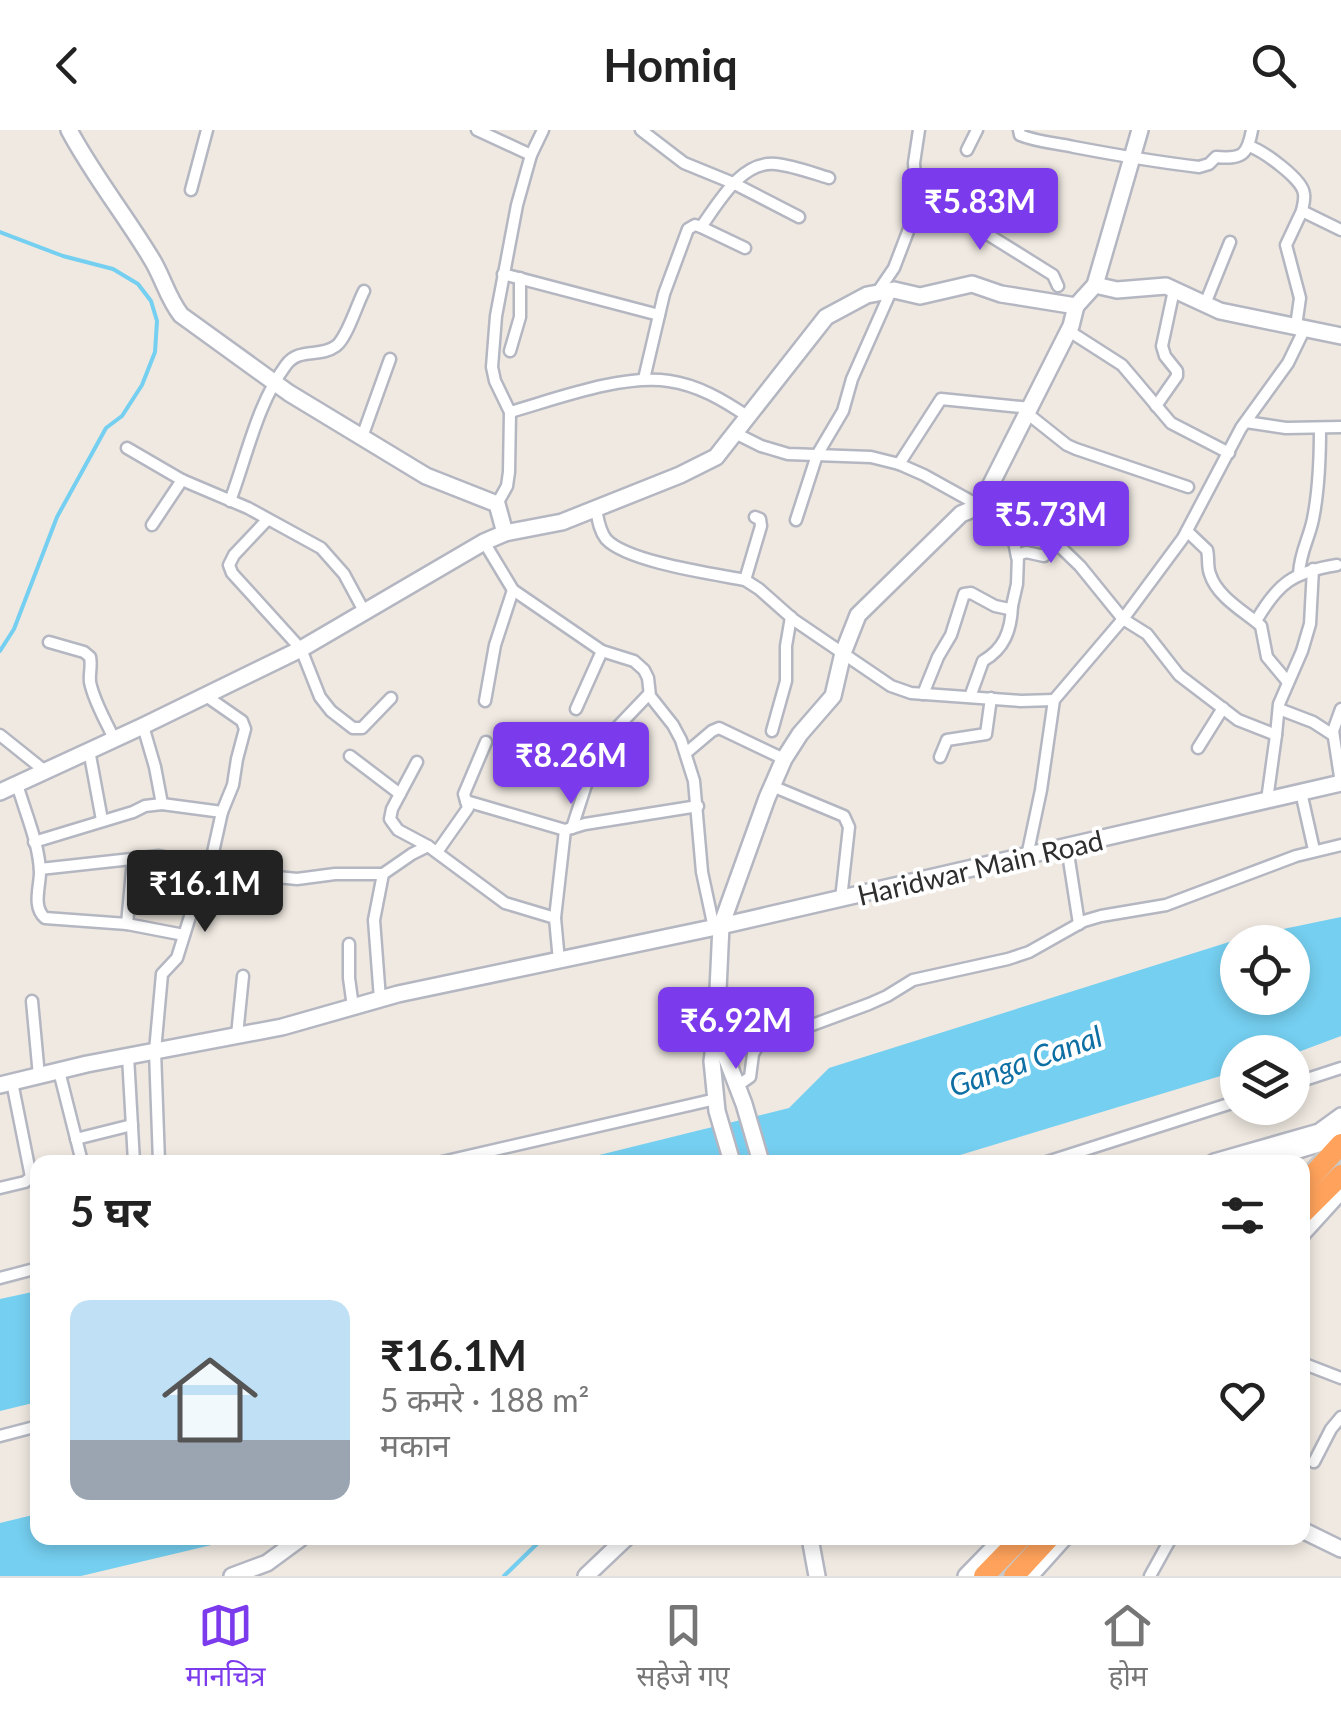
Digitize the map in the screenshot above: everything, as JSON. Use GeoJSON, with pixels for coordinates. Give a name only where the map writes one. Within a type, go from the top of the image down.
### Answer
{"type":"FeatureCollection","features":[{"type":"Feature","properties":{"kind":"highway"},"geometry":{"type":"LineString","coordinates":[[1310,1177],[1341,1144]]}},
{"type":"Feature","properties":{"kind":"highway"},"geometry":{"type":"LineString","coordinates":[[1310,1206],[1341,1175]]}},
{"type":"Feature","properties":{"kind":"highway"},"geometry":{"type":"LineString","coordinates":[[984,1576],[1014,1545]]}},
{"type":"Feature","properties":{"kind":"highway"},"geometry":{"type":"LineString","coordinates":[[1014,1576],[1043,1545]]}},
{"type":"Feature","properties":{"kind":"street"},"geometry":{"type":"LineString","coordinates":[[70,130],[150,255],[181,315],[275,383],[426,476],[497,504]]}},
{"type":"Feature","properties":{"kind":"street"},"geometry":{"type":"LineString","coordinates":[[191,190],[207,130]]}},
{"type":"Feature","properties":{"kind":"street"},"geometry":{"type":"LineString","coordinates":[[477,130],[531,154]]}},
{"type":"Feature","properties":{"kind":"street"},"geometry":{"type":"LineString","coordinates":[[504,533],[497,504],[507,486],[509,472],[510,412],[492,367],[503,274],[531,154],[542,130]]}},
{"type":"Feature","properties":{"kind":"street"},"geometry":{"type":"LineString","coordinates":[[641,130],[684,163],[734,183],[799,217]]}},
{"type":"Feature","properties":{"kind":"street"},"geometry":{"type":"LineString","coordinates":[[796,520],[817,455],[843,411],[916,208],[914,163],[919,130]]}},
{"type":"Feature","properties":{"kind":"street"},"geometry":{"type":"LineString","coordinates":[[967,150],[977,130]]}},
{"type":"Feature","properties":{"kind":"street"},"geometry":{"type":"LineString","coordinates":[[1020,130],[1023,137],[1199,168],[1216,157],[1238,156],[1249,146],[1252,130]]}},
{"type":"Feature","properties":{"kind":"street"},"geometry":{"type":"LineString","coordinates":[[718,927],[784,759],[833,696],[843,653],[858,615],[961,514],[980,506],[1068,331],[1076,306],[1094,285],[1140,130]]}},
{"type":"Feature","properties":{"kind":"street"},"geometry":{"type":"LineString","coordinates":[[1027,856],[1054,700],[1123,619],[1187,531],[1246,422],[1288,363],[1300,327],[1300,298],[1286,245],[1302,211],[1304,193],[1292,176],[1249,146]]}},
{"type":"Feature","properties":{"kind":"street"},"geometry":{"type":"LineString","coordinates":[[701,227],[734,183],[756,168],[771,163],[829,178]]}},
{"type":"Feature","properties":{"kind":"street"},"geometry":{"type":"LineString","coordinates":[[916,208],[976,226],[1053,275],[1058,286]]}},
{"type":"Feature","properties":{"kind":"street"},"geometry":{"type":"LineString","coordinates":[[1302,211],[1341,230]]}},
{"type":"Feature","properties":{"kind":"street"},"geometry":{"type":"LineString","coordinates":[[644,379],[664,294],[688,229],[701,227],[745,248]]}},
{"type":"Feature","properties":{"kind":"street"},"geometry":{"type":"LineString","coordinates":[[1205,304],[1230,242]]}},
{"type":"Feature","properties":{"kind":"street"},"geometry":{"type":"LineString","coordinates":[[503,274],[659,315]]}},
{"type":"Feature","properties":{"kind":"street"},"geometry":{"type":"LineString","coordinates":[[510,351],[520,317],[520,278]]}},
{"type":"Feature","properties":{"kind":"street"},"geometry":{"type":"LineString","coordinates":[[0,792],[301,649],[484,542],[504,533],[562,522],[716,457],[826,317],[867,295],[884,292],[920,296],[972,284],[1001,294],[1076,306]]}},
{"type":"Feature","properties":{"kind":"street"},"geometry":{"type":"LineString","coordinates":[[1094,285],[1117,290],[1166,286],[1220,311],[1341,336]]}},
{"type":"Feature","properties":{"kind":"street"},"geometry":{"type":"LineString","coordinates":[[1156,406],[1176,376],[1174,364],[1165,356],[1162,346],[1174,290]]}},
{"type":"Feature","properties":{"kind":"street"},"geometry":{"type":"LineString","coordinates":[[230,502],[254,429],[286,364],[297,355],[322,352],[340,342],[364,291]]}},
{"type":"Feature","properties":{"kind":"street"},"geometry":{"type":"LineString","coordinates":[[1068,331],[1122,365],[1176,426],[1229,453]]}},
{"type":"Feature","properties":{"kind":"street"},"geometry":{"type":"LineString","coordinates":[[362,437],[390,358]]}},
{"type":"Feature","properties":{"kind":"street"},"geometry":{"type":"LineString","coordinates":[[510,412],[644,379],[673,381],[712,394],[747,416]]}},
{"type":"Feature","properties":{"kind":"street"},"geometry":{"type":"LineString","coordinates":[[899,464],[941,399],[1029,411],[1076,449],[1188,487]]}},
{"type":"Feature","properties":{"kind":"street"},"geometry":{"type":"LineString","coordinates":[[1246,422],[1286,428],[1341,426]]}},
{"type":"Feature","properties":{"kind":"street"},"geometry":{"type":"LineString","coordinates":[[1298,574],[1300,553],[1313,520],[1320,429]]}},
{"type":"Feature","properties":{"kind":"street"},"geometry":{"type":"LineString","coordinates":[[735,433],[788,454],[870,457],[899,464],[980,506],[1001,511],[1055,542],[1123,619],[1147,634],[1172,668],[1238,720],[1276,736]]}},
{"type":"Feature","properties":{"kind":"street"},"geometry":{"type":"LineString","coordinates":[[127,448],[182,480],[248,508],[306,539],[330,556],[365,613]]}},
{"type":"Feature","properties":{"kind":"street"},"geometry":{"type":"LineString","coordinates":[[152,525],[182,480]]}},
{"type":"Feature","properties":{"kind":"street"},"geometry":{"type":"LineString","coordinates":[[596,508],[601,531],[624,550],[674,566],[745,580],[891,686],[923,694],[1054,700]]}},
{"type":"Feature","properties":{"kind":"street"},"geometry":{"type":"LineString","coordinates":[[970,697],[983,661],[998,652],[1011,621],[1017,557],[1009,516]]}},
{"type":"Feature","properties":{"kind":"street"},"geometry":{"type":"LineString","coordinates":[[745,580],[761,526],[760,519],[755,517]]}},
{"type":"Feature","properties":{"kind":"street"},"geometry":{"type":"LineString","coordinates":[[267,520],[234,556],[229,568],[301,649],[320,697],[331,711],[353,728],[362,728],[390,698]]}},
{"type":"Feature","properties":{"kind":"street"},"geometry":{"type":"LineString","coordinates":[[1187,531],[1207,550],[1210,574],[1216,584],[1238,611],[1264,630],[1266,656],[1288,681]]}},
{"type":"Feature","properties":{"kind":"street"},"geometry":{"type":"LineString","coordinates":[[484,542],[514,590],[602,651],[639,664],[648,678],[649,694],[673,725],[686,754],[698,806],[702,872],[718,927],[712,1060],[716,1105],[730,1155]]}},
{"type":"Feature","properties":{"kind":"street"},"geometry":{"type":"LineString","coordinates":[[1017,557],[1026,552],[1044,556],[1055,542]]}},
{"type":"Feature","properties":{"kind":"street"},"geometry":{"type":"LineString","coordinates":[[1256,621],[1268,599],[1298,574],[1337,566]]}},
{"type":"Feature","properties":{"kind":"street"},"geometry":{"type":"LineString","coordinates":[[1267,800],[1278,709],[1310,624],[1312,569]]}},
{"type":"Feature","properties":{"kind":"street"},"geometry":{"type":"LineString","coordinates":[[485,700],[494,645],[514,590]]}},
{"type":"Feature","properties":{"kind":"street"},"geometry":{"type":"LineString","coordinates":[[923,694],[951,635],[964,594],[971,592],[1002,609],[1012,606]]}},
{"type":"Feature","properties":{"kind":"street"},"geometry":{"type":"LineString","coordinates":[[772,731],[786,681],[791,617]]}},
{"type":"Feature","properties":{"kind":"street"},"geometry":{"type":"LineString","coordinates":[[49,642],[90,657],[93,691],[114,739]]}},
{"type":"Feature","properties":{"kind":"street"},"geometry":{"type":"LineString","coordinates":[[576,709],[602,651]]}},
{"type":"Feature","properties":{"kind":"street"},"geometry":{"type":"LineString","coordinates":[[559,961],[555,918],[568,829],[596,754],[649,694]]}},
{"type":"Feature","properties":{"kind":"street"},"geometry":{"type":"LineString","coordinates":[[159,1155],[155,1050],[162,974],[175,962],[210,866],[246,729],[242,721],[206,696]]}},
{"type":"Feature","properties":{"kind":"street"},"geometry":{"type":"LineString","coordinates":[[940,757],[947,740],[986,734],[990,698]]}},
{"type":"Feature","properties":{"kind":"street"},"geometry":{"type":"LineString","coordinates":[[1198,748],[1223,708]]}},
{"type":"Feature","properties":{"kind":"street"},"geometry":{"type":"LineString","coordinates":[[1278,709],[1313,722],[1333,735]]}},
{"type":"Feature","properties":{"kind":"street"},"geometry":{"type":"LineString","coordinates":[[1341,709],[1333,735],[1341,783]]}},
{"type":"Feature","properties":{"kind":"street"},"geometry":{"type":"LineString","coordinates":[[143,726],[156,766],[162,804]]}},
{"type":"Feature","properties":{"kind":"street"},"geometry":{"type":"LineString","coordinates":[[686,754],[719,728],[784,759]]}},
{"type":"Feature","properties":{"kind":"street"},"geometry":{"type":"LineString","coordinates":[[0,734],[45,771]]}},
{"type":"Feature","properties":{"kind":"street"},"geometry":{"type":"LineString","coordinates":[[40,869],[168,856],[297,879],[383,874],[412,854],[433,849],[464,815],[468,808],[464,794],[486,742]]}},
{"type":"Feature","properties":{"kind":"street"},"geometry":{"type":"LineString","coordinates":[[89,750],[102,820]]}},
{"type":"Feature","properties":{"kind":"street"},"geometry":{"type":"LineString","coordinates":[[350,756],[400,794]]}},
{"type":"Feature","properties":{"kind":"street"},"geometry":{"type":"LineString","coordinates":[[416,762],[390,816],[392,824],[433,849],[505,903],[555,918]]}},
{"type":"Feature","properties":{"kind":"street","name":"Haridwar Main Road"},"geometry":{"type":"LineString","coordinates":[[6,1084],[155,1050],[282,1027],[380,999],[718,927],[1341,783]]}},
{"type":"Feature","properties":{"kind":"street"},"geometry":{"type":"LineString","coordinates":[[17,784],[40,869],[41,916],[127,924],[184,935]]}},
{"type":"Feature","properties":{"kind":"street"},"geometry":{"type":"LineString","coordinates":[[772,786],[844,816],[847,821],[841,899]]}},
{"type":"Feature","properties":{"kind":"street"},"geometry":{"type":"LineString","coordinates":[[1301,792],[1314,850]]}},
{"type":"Feature","properties":{"kind":"street"},"geometry":{"type":"LineString","coordinates":[[466,801],[568,829],[698,806]]}},
{"type":"Feature","properties":{"kind":"street"},"geometry":{"type":"LineString","coordinates":[[34,842],[145,806],[162,804],[222,812]]}},
{"type":"Feature","properties":{"kind":"street"},"geometry":{"type":"LineString","coordinates":[[737,1086],[750,1077],[755,1048],[770,1038],[869,1004],[913,980],[1008,959],[1100,916],[1166,905],[1314,850],[1341,845]]}},
{"type":"Feature","properties":{"kind":"street"},"geometry":{"type":"LineString","coordinates":[[1067,847],[1079,924]]}},
{"type":"Feature","properties":{"kind":"street"},"geometry":{"type":"LineString","coordinates":[[127,924],[133,860]]}},
{"type":"Feature","properties":{"kind":"street"},"geometry":{"type":"LineString","coordinates":[[380,999],[374,920],[383,874]]}},
{"type":"Feature","properties":{"kind":"street"},"geometry":{"type":"LineString","coordinates":[[349,944],[352,1007]]}},
{"type":"Feature","properties":{"kind":"street"},"geometry":{"type":"LineString","coordinates":[[237,1035],[243,976]]}},
{"type":"Feature","properties":{"kind":"street"},"geometry":{"type":"LineString","coordinates":[[32,1001],[38,1076]]}},
{"type":"Feature","properties":{"kind":"street"},"geometry":{"type":"LineString","coordinates":[[716,1032],[759,1155]]}},
{"type":"Feature","properties":{"kind":"street"},"geometry":{"type":"LineString","coordinates":[[128,1056],[134,1155]]}},
{"type":"Feature","properties":{"kind":"street"},"geometry":{"type":"LineString","coordinates":[[1310,1078],[1341,1068]]}},
{"type":"Feature","properties":{"kind":"street"},"geometry":{"type":"LineString","coordinates":[[58,1071],[80,1155]]}},
{"type":"Feature","properties":{"kind":"street"},"geometry":{"type":"LineString","coordinates":[[6,1084],[30,1166]]}},
{"type":"Feature","properties":{"kind":"street"},"geometry":{"type":"LineString","coordinates":[[476,1155],[716,1105]]}},
{"type":"Feature","properties":{"kind":"street"},"geometry":{"type":"LineString","coordinates":[[1068,1155],[1220,1108]]}},
{"type":"Feature","properties":{"kind":"street"},"geometry":{"type":"LineString","coordinates":[[1238,1155],[1319,1132],[1341,1116]]}},
{"type":"Feature","properties":{"kind":"street"},"geometry":{"type":"LineString","coordinates":[[76,1139],[132,1125]]}},
{"type":"Feature","properties":{"kind":"street"},"geometry":{"type":"LineString","coordinates":[[1300,1155],[1341,1130]]}},
{"type":"Feature","properties":{"kind":"street"},"geometry":{"type":"LineString","coordinates":[[0,1188],[30,1178]]}},
{"type":"Feature","properties":{"kind":"street"},"geometry":{"type":"LineString","coordinates":[[1310,1225],[1341,1191]]}},
{"type":"Feature","properties":{"kind":"street"},"geometry":{"type":"LineString","coordinates":[[0,1278],[30,1270]]}},
{"type":"Feature","properties":{"kind":"street"},"geometry":{"type":"LineString","coordinates":[[1310,1366],[1341,1378]]}},
{"type":"Feature","properties":{"kind":"street"},"geometry":{"type":"LineString","coordinates":[[1314,1462],[1341,1417]]}},
{"type":"Feature","properties":{"kind":"street"},"geometry":{"type":"LineString","coordinates":[[0,1436],[30,1428]]}},
{"type":"Feature","properties":{"kind":"street"},"geometry":{"type":"LineString","coordinates":[[1310,1534],[1341,1548]]}},
{"type":"Feature","properties":{"kind":"street"},"geometry":{"type":"LineString","coordinates":[[232,1576],[267,1563],[291,1545]]}},
{"type":"Feature","properties":{"kind":"street"},"geometry":{"type":"LineString","coordinates":[[586,1576],[619,1545]]}},
{"type":"Feature","properties":{"kind":"street"},"geometry":{"type":"LineString","coordinates":[[811,1545],[818,1576]]}},
{"type":"Feature","properties":{"kind":"street"},"geometry":{"type":"LineString","coordinates":[[966,1576],[992,1545]]}},
{"type":"Feature","properties":{"kind":"street"},"geometry":{"type":"LineString","coordinates":[[1030,1576],[1058,1545]]}},
{"type":"Feature","properties":{"kind":"street"},"geometry":{"type":"LineString","coordinates":[[1150,1576],[1167,1545]]}},
{"type":"Feature","properties":{"kind":"water","name":"Ganga Canal"},"geometry":{"type":"Polygon","coordinates":[[[1341,917],[1341,1036],[1310,1048],[1310,1035],[1220,1035],[1220,1076],[960,1155],[599,1155],[789,1108],[829,1068],[1220,945],[1220,1015],[1310,1015],[1310,925],[1303,925],[1341,917]]]}},
{"type":"Feature","properties":{"kind":"water"},"geometry":{"type":"Polygon","coordinates":[[[30,1293],[30,1404],[0,1411],[0,1299],[30,1293]]]}},
{"type":"Feature","properties":{"kind":"water"},"geometry":{"type":"Polygon","coordinates":[[[30,1516],[30,1545],[212,1545],[81,1576],[0,1576],[0,1523],[30,1516]]]}},
{"type":"Feature","properties":{"kind":"waterway"},"geometry":{"type":"LineString","coordinates":[[0,232],[63,256],[113,269],[138,284],[151,301],[157,321],[155,352],[142,385],[122,416],[106,428],[57,517],[14,629],[0,651]]}},
{"type":"Feature","properties":{"kind":"waterway"},"geometry":{"type":"LineString","coordinates":[[504,1576],[536,1545]]}}]}
